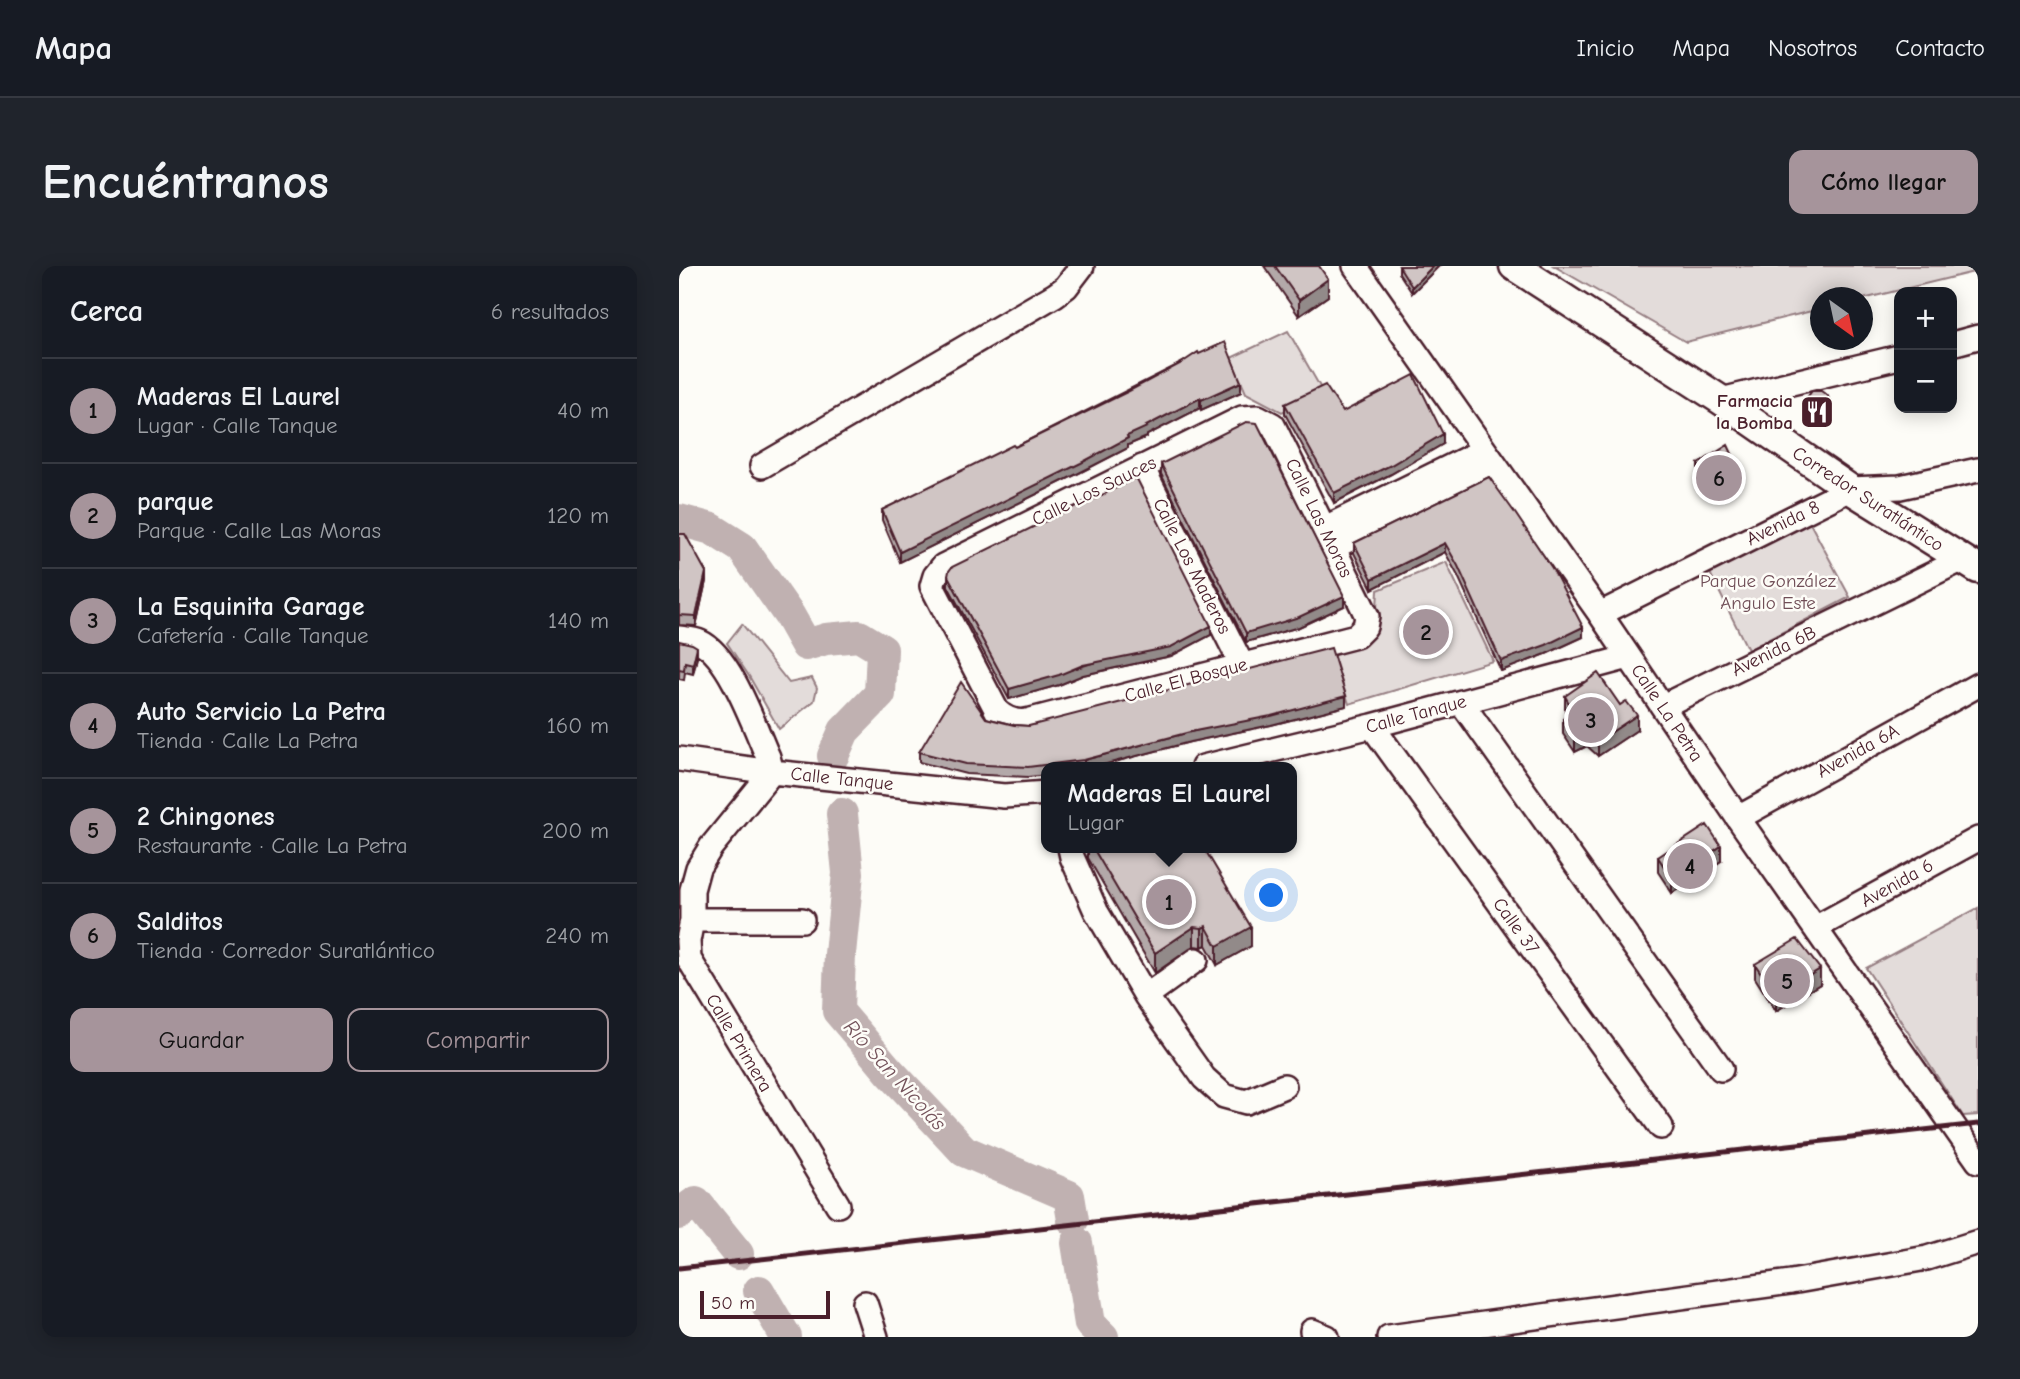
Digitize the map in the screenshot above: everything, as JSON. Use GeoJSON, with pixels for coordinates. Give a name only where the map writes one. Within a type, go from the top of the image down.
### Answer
{"type":"FeatureCollection","features":[{"type":"Feature","properties":{"kind":"main road","name":"Corredor Suratlántico"},"geometry":{"type":"LineString","coordinates":[[1514,266],[1721,400],[1850,489],[1970,564]]}},
{"type":"Feature","properties":{"kind":"street"},"geometry":{"type":"LineString","coordinates":[[762,466],[1055,295],[1066,287],[1082,266]]}},
{"type":"Feature","properties":{"kind":"street","name":"Calle La Petra"},"geometry":{"type":"LineString","coordinates":[[1355,266],[1600,614],[1738,818],[1978,1161]]}},
{"type":"Feature","properties":{"kind":"street"},"geometry":{"type":"LineString","coordinates":[[1957,343],[1978,337]]}},
{"type":"Feature","properties":{"kind":"street"},"geometry":{"type":"LineString","coordinates":[[1721,400],[1894,358]]}},
{"type":"Feature","properties":{"kind":"street","name":"Calle Los Sauces"},"geometry":{"type":"LineString","coordinates":[[1005,719],[997,711],[932,586],[935,576],[943,566],[1243,418],[1258,417]]}},
{"type":"Feature","properties":{"kind":"street","name":"Calle Las Moras"},"geometry":{"type":"LineString","coordinates":[[1258,417],[1273,425],[1367,616],[1364,627]]}},
{"type":"Feature","properties":{"kind":"street"},"geometry":{"type":"LineString","coordinates":[[1329,537],[1490,459]]}},
{"type":"Feature","properties":{"kind":"street","name":"Calle Los Maderos"},"geometry":{"type":"LineString","coordinates":[[1142,467],[1242,665]]}},
{"type":"Feature","properties":{"kind":"street","name":"Avenida 8"},"geometry":{"type":"LineString","coordinates":[[1600,614],[1850,489],[1901,487],[1978,470]]}},
{"type":"Feature","properties":{"kind":"street","name":"Avenida 6B"},"geometry":{"type":"LineString","coordinates":[[1663,706],[1970,564]]}},
{"type":"Feature","properties":{"kind":"street","name":"Calle El Bosque"},"geometry":{"type":"LineString","coordinates":[[1005,719],[1024,722],[1356,636],[1364,627]]}},
{"type":"Feature","properties":{"kind":"street"},"geometry":{"type":"LineString","coordinates":[[679,638],[701,642],[717,654],[729,671],[768,757],[772,772]]}},
{"type":"Feature","properties":{"kind":"street","name":"Calle Tanque"},"geometry":{"type":"LineString","coordinates":[[1224,762],[1372,726],[1629,657]]}},
{"type":"Feature","properties":{"kind":"street","name":"Avenida 6A"},"geometry":{"type":"LineString","coordinates":[[1738,818],[1978,685]]}},
{"type":"Feature","properties":{"kind":"street"},"geometry":{"type":"LineString","coordinates":[[1461,702],[1721,1069]]}},
{"type":"Feature","properties":{"kind":"street","name":"Calle 37"},"geometry":{"type":"LineString","coordinates":[[1372,726],[1661,1127]]}},
{"type":"Feature","properties":{"kind":"street","name":"Calle Tanque"},"geometry":{"type":"LineString","coordinates":[[679,759],[772,772],[1003,796],[1041,793]]}},
{"type":"Feature","properties":{"kind":"street","name":"Calle Primera"},"geometry":{"type":"LineString","coordinates":[[772,772],[711,847],[698,868],[692,890],[689,959],[838,1205]]}},
{"type":"Feature","properties":{"kind":"street","name":"Avenida 6"},"geometry":{"type":"LineString","coordinates":[[1815,928],[1978,839]]}},
{"type":"Feature","properties":{"kind":"street"},"geometry":{"type":"LineString","coordinates":[[1071,853],[1095,911],[1146,996],[1205,1078],[1224,1096],[1246,1102],[1285,1086]]}},
{"type":"Feature","properties":{"kind":"street"},"geometry":{"type":"LineString","coordinates":[[692,920],[802,920]]}},
{"type":"Feature","properties":{"kind":"street"},"geometry":{"type":"LineString","coordinates":[[1146,996],[1196,960]]}},
{"type":"Feature","properties":{"kind":"street"},"geometry":{"type":"LineString","coordinates":[[1389,1337],[1791,1282],[1927,1258],[1978,1242]]}},
{"type":"Feature","properties":{"kind":"street"},"geometry":{"type":"LineString","coordinates":[[865,1303],[876,1337]]}},
{"type":"Feature","properties":{"kind":"green space"},"geometry":{"type":"Polygon","coordinates":[[[1554,266],[1978,266],[1978,271],[1912,287],[1894,287],[1894,291],[1873,297],[1873,287],[1810,287],[1810,311],[1686,342],[1554,266]]]}},
{"type":"Feature","properties":{"kind":"green space"},"geometry":{"type":"Polygon","coordinates":[[[1288,331],[1323,392],[1282,412],[1246,393],[1231,358],[1288,331]]]}},
{"type":"Feature","properties":{"kind":"green space","name":"Parque González Angulo Este"},"geometry":{"type":"Polygon","coordinates":[[[1810,523],[1850,597],[1748,650],[1710,573],[1810,523]]]}},
{"type":"Feature","properties":{"kind":"green space"},"geometry":{"type":"Polygon","coordinates":[[[1446,562],[1493,661],[1349,704],[1333,654],[1356,647],[1376,627],[1378,590],[1446,562]]]}},
{"type":"Feature","properties":{"kind":"green space"},"geometry":{"type":"Polygon","coordinates":[[[742,624],[789,683],[812,678],[817,688],[814,701],[779,729],[727,643],[742,624]]]}},
{"type":"Feature","properties":{"kind":"green space"},"geometry":{"type":"Polygon","coordinates":[[[1978,908],[1978,1115],[1963,1116],[1866,968],[1978,908]]]}},
{"type":"Feature","properties":{"kind":"building"},"geometry":{"type":"Polygon","coordinates":[[[1275,266],[1319,266],[1328,279],[1299,300],[1275,266]]]}},
{"type":"Feature","properties":{"kind":"building"},"geometry":{"type":"Polygon","coordinates":[[[1399,266],[1433,266],[1412,287],[1399,266]]]}},
{"type":"Feature","properties":{"kind":"building"},"geometry":{"type":"Polygon","coordinates":[[[1225,342],[1241,382],[1201,400],[1200,398],[1081,463],[900,552],[882,510],[1129,391],[1198,352],[1199,354],[1225,342]]]}},
{"type":"Feature","properties":{"kind":"building"},"geometry":{"type":"Polygon","coordinates":[[[1414,375],[1443,434],[1391,465],[1334,493],[1285,404],[1325,385],[1343,412],[1414,375]]]}},
{"type":"Feature","properties":{"kind":"building"},"geometry":{"type":"Polygon","coordinates":[[[1812,391],[1821,391],[1828,396],[1830,405],[1825,412],[1815,415],[1807,409],[1805,400],[1812,391]]]}},
{"type":"Feature","properties":{"kind":"building"},"geometry":{"type":"Polygon","coordinates":[[[1246,422],[1257,423],[1344,596],[1299,617],[1246,633],[1161,464],[1246,422]]]}},
{"type":"Feature","properties":{"kind":"building"},"geometry":{"type":"Polygon","coordinates":[[[1728,445],[1741,473],[1710,489],[1698,464],[1728,445]]]}},
{"type":"Feature","properties":{"kind":"building"},"geometry":{"type":"Polygon","coordinates":[[[1136,477],[1211,626],[1171,647],[1083,665],[1059,675],[1009,689],[948,576],[949,571],[952,567],[1136,477]]]}},
{"type":"Feature","properties":{"kind":"building"},"geometry":{"type":"Polygon","coordinates":[[[1489,477],[1552,568],[1583,627],[1546,645],[1501,661],[1445,543],[1372,579],[1354,543],[1489,477]]]}},
{"type":"Feature","properties":{"kind":"building"},"geometry":{"type":"Polygon","coordinates":[[[679,534],[685,534],[706,572],[696,616],[679,615],[679,534]]]}},
{"type":"Feature","properties":{"kind":"building"},"geometry":{"type":"Polygon","coordinates":[[[679,641],[697,647],[693,664],[685,662],[684,670],[679,669],[679,641]]]}},
{"type":"Feature","properties":{"kind":"building"},"geometry":{"type":"Polygon","coordinates":[[[1331,648],[1346,696],[1084,760],[1041,762],[1041,765],[1028,767],[966,764],[919,752],[961,682],[986,718],[1029,726],[1331,648]]]}},
{"type":"Feature","properties":{"kind":"building"},"geometry":{"type":"Polygon","coordinates":[[[1598,673],[1620,705],[1626,701],[1637,715],[1598,741],[1587,731],[1575,737],[1563,719],[1573,711],[1565,696],[1598,673]]]}},
{"type":"Feature","properties":{"kind":"building"},"geometry":{"type":"Polygon","coordinates":[[[1707,825],[1721,846],[1672,879],[1658,857],[1707,825]]]}},
{"type":"Feature","properties":{"kind":"building"},"geometry":{"type":"Polygon","coordinates":[[[1096,853],[1207,853],[1251,927],[1217,946],[1206,926],[1194,927],[1155,953],[1096,853]]]}},
{"type":"Feature","properties":{"kind":"building"},"geometry":{"type":"Polygon","coordinates":[[[1797,939],[1820,969],[1776,996],[1755,964],[1797,939]]]}},
{"type":"Feature","properties":{"kind":"waterway","name":"Río San Nicolás"},"geometry":{"type":"LineString","coordinates":[[679,520],[712,529],[742,548],[789,615],[806,645],[826,639],[859,636],[882,650],[880,694],[844,731],[833,756]]}},
{"type":"Feature","properties":{"kind":"waterway","name":"Río San Nicolás"},"geometry":{"type":"LineString","coordinates":[[842,814],[848,873],[840,954],[838,1011],[889,1071],[964,1151],[1069,1196],[1073,1220]]}},
{"type":"Feature","properties":{"kind":"waterway"},"geometry":{"type":"LineString","coordinates":[[679,1214],[696,1202],[738,1254]]}},
{"type":"Feature","properties":{"kind":"waterway","name":"Río San Nicolás"},"geometry":{"type":"LineString","coordinates":[[1077,1243],[1090,1324],[1103,1337]]}},
{"type":"Feature","properties":{"kind":"waterway"},"geometry":{"type":"LineString","coordinates":[[759,1291],[786,1337]]}},
{"type":"Feature","properties":{"kind":"railway"},"geometry":{"type":"LineString","coordinates":[[679,1268],[1978,1124]]}},
{"type":"Feature","properties":{"kind":"place","name":"Farmacia la Bomba"},"geometry":{"type":"Point","coordinates":[1817,412]}},
{"type":"Feature","properties":{"kind":"place","name":"Salditos"},"geometry":{"type":"Point","coordinates":[1719,478]}},
{"type":"Feature","properties":{"kind":"place","name":"parque"},"geometry":{"type":"Point","coordinates":[1426,632]}},
{"type":"Feature","properties":{"kind":"place","name":"La Esquinita Garage"},"geometry":{"type":"Point","coordinates":[1591,720]}},
{"type":"Feature","properties":{"kind":"place","name":"Auto Servicio La Petra"},"geometry":{"type":"Point","coordinates":[1690,866]}},
{"type":"Feature","properties":{"kind":"place","name":"Maderas El Laurel"},"geometry":{"type":"Point","coordinates":[1169,902]}},
{"type":"Feature","properties":{"kind":"place","name":"2 Chingones"},"geometry":{"type":"Point","coordinates":[1787,981]}}]}
